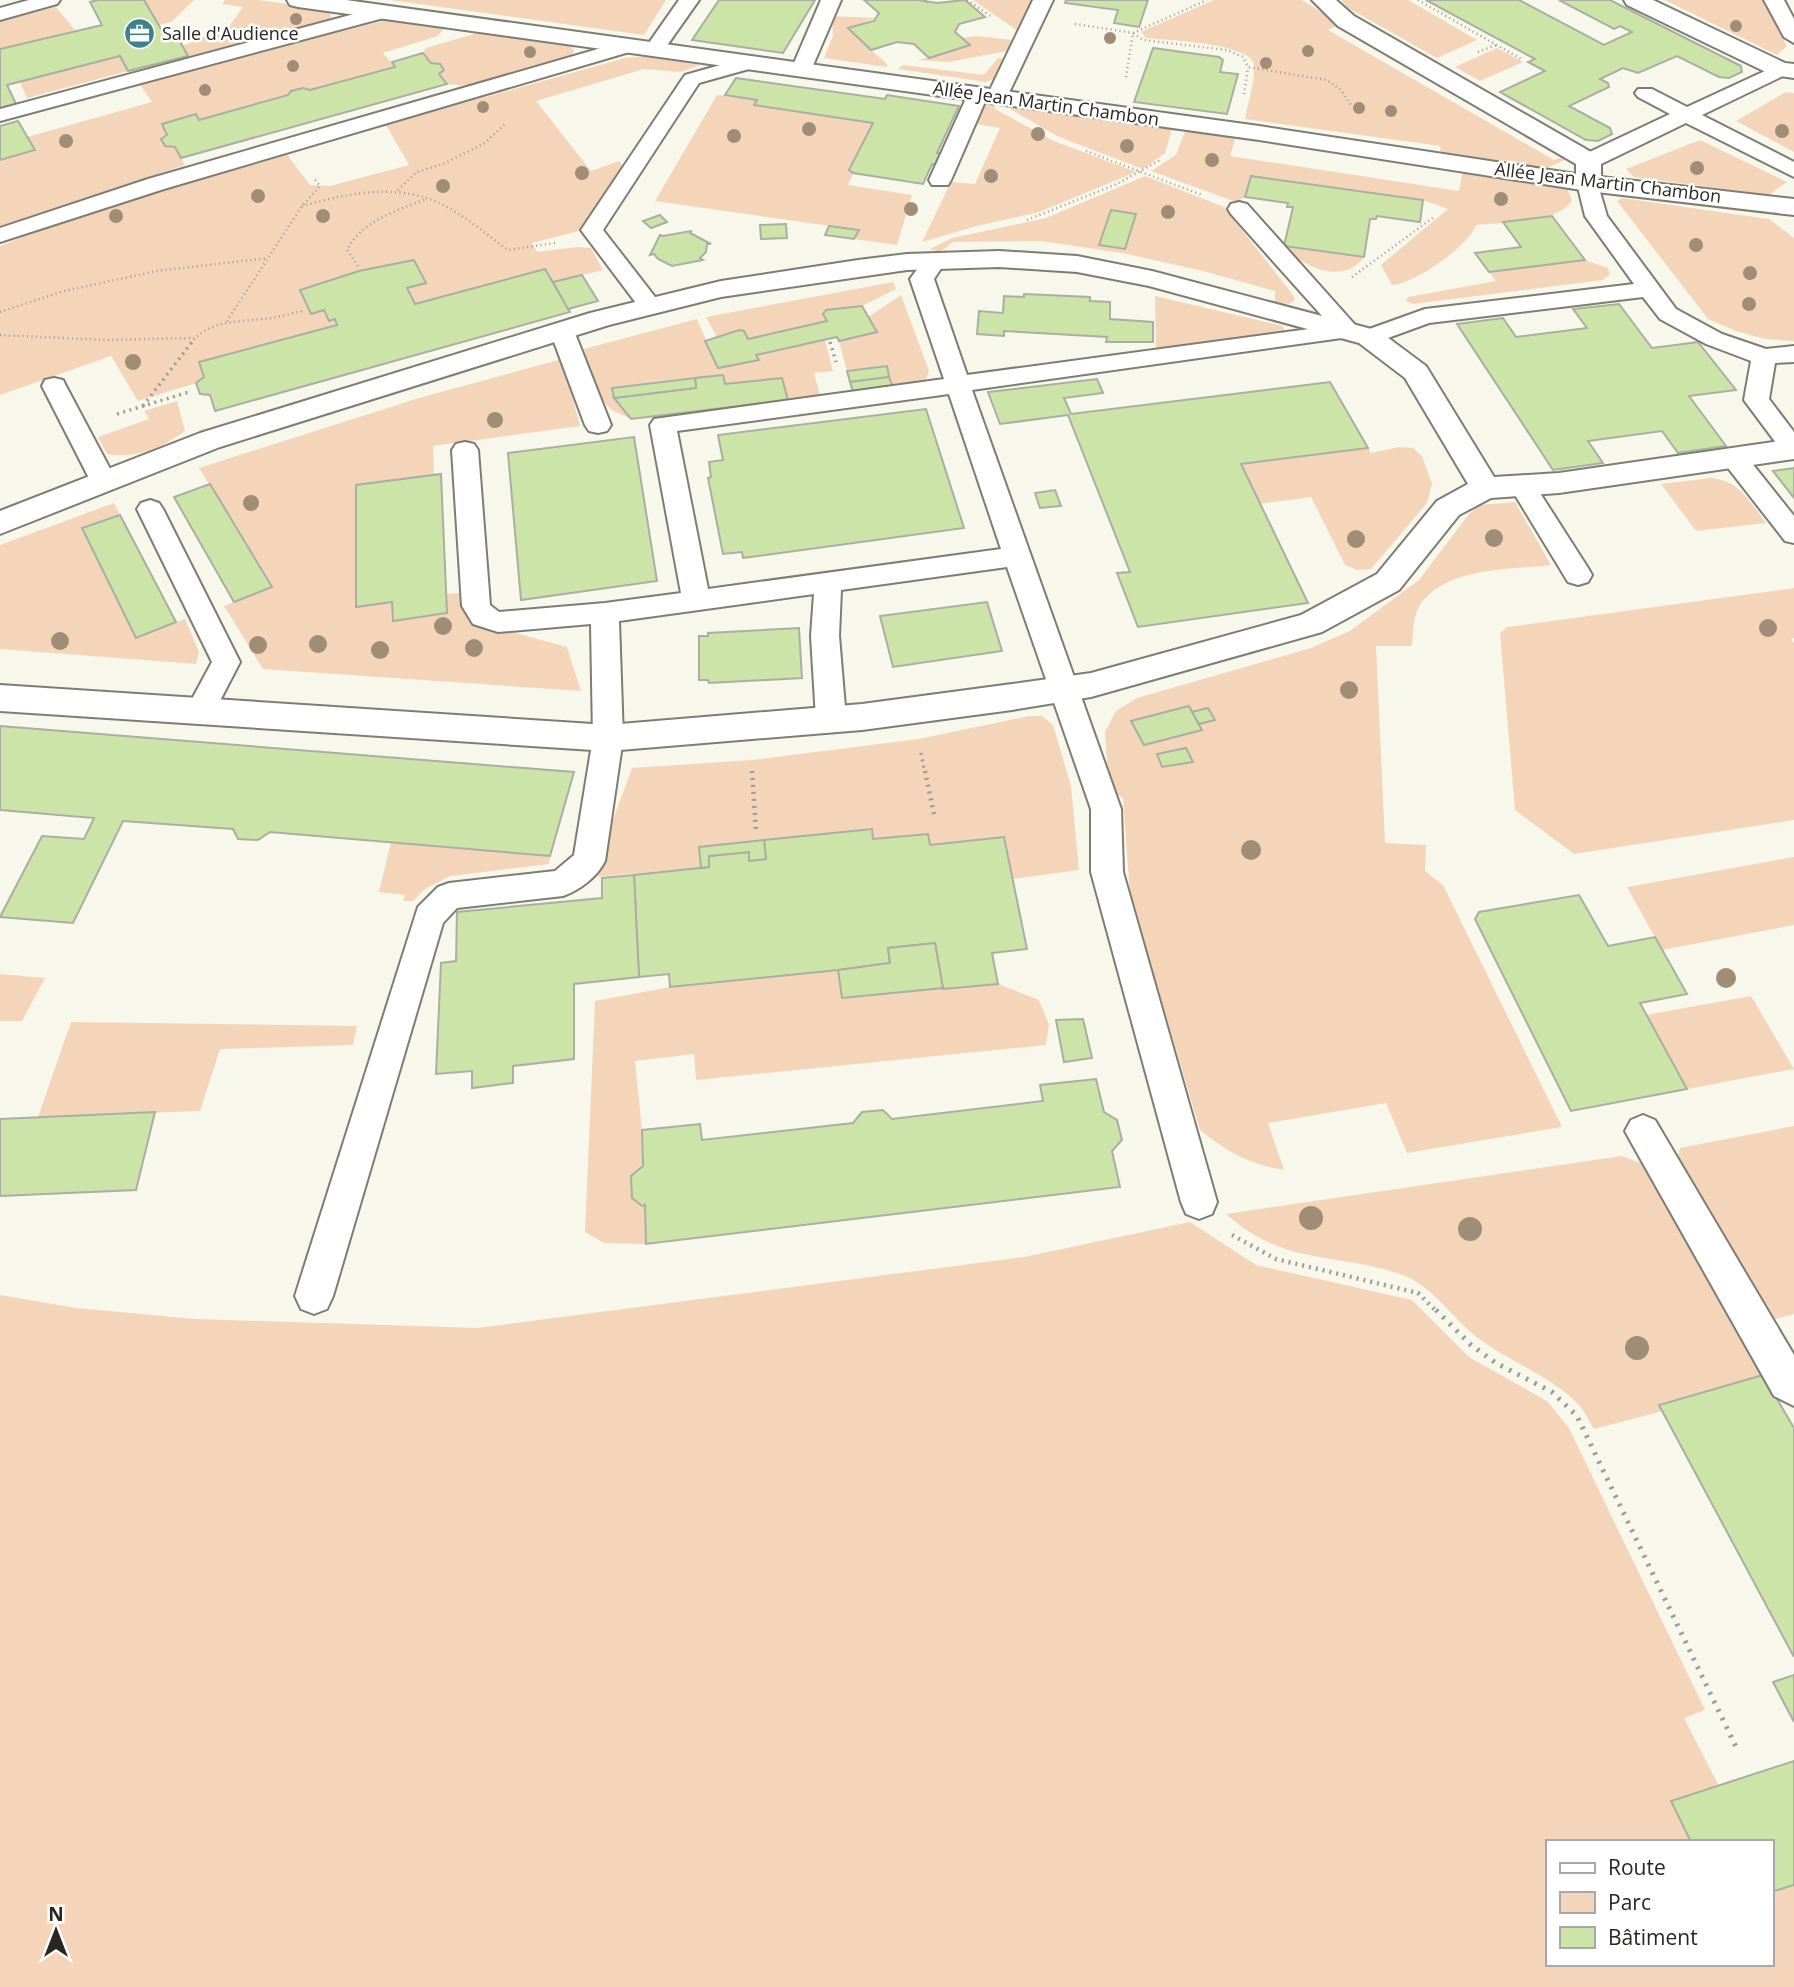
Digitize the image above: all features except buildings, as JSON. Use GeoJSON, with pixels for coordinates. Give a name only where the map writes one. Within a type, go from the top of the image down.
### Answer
{"type":"FeatureCollection","features":[{"type":"Feature","properties":{"kind":"street","name":"Allée Jean Martin Chambon"},"geometry":{"type":"LineString","coordinates":[[298,0],[1181,122],[1588,172],[1794,207]]}},
{"type":"Feature","properties":{"kind":"street"},"geometry":{"type":"LineString","coordinates":[[1323,0],[1346,21],[1588,172]]}},
{"type":"Feature","properties":{"kind":"street"},"geometry":{"type":"LineString","coordinates":[[1635,0],[1787,70]]}},
{"type":"Feature","properties":{"kind":"street"},"geometry":{"type":"LineString","coordinates":[[0,523],[210,440],[650,306],[721,289],[858,268],[999,259],[1077,264],[1152,279],[1358,334],[1416,372],[1485,488]]}},
{"type":"Feature","properties":{"kind":"street"},"geometry":{"type":"LineString","coordinates":[[0,698],[608,738],[913,710],[1091,685],[1311,624],[1388,582],[1448,508],[1485,488],[1559,483],[1794,449]]}},
{"type":"Feature","properties":{"kind":"lane"},"geometry":{"type":"LineString","coordinates":[[0,14],[50,0]]}},
{"type":"Feature","properties":{"kind":"lane"},"geometry":{"type":"LineString","coordinates":[[654,50],[689,0]]}},
{"type":"Feature","properties":{"kind":"lane"},"geometry":{"type":"LineString","coordinates":[[801,70],[831,0]]}},
{"type":"Feature","properties":{"kind":"lane"},"geometry":{"type":"LineString","coordinates":[[1773,0],[1794,37]]}},
{"type":"Feature","properties":{"kind":"lane"},"geometry":{"type":"LineString","coordinates":[[940,180],[1039,9]]}},
{"type":"Feature","properties":{"kind":"lane"},"geometry":{"type":"LineString","coordinates":[[0,115],[384,12]]}},
{"type":"Feature","properties":{"kind":"lane"},"geometry":{"type":"LineString","coordinates":[[0,235],[156,184],[629,46]]}},
{"type":"Feature","properties":{"kind":"lane"},"geometry":{"type":"LineString","coordinates":[[650,306],[593,230],[692,79],[748,63]]}},
{"type":"Feature","properties":{"kind":"lane"},"geometry":{"type":"LineString","coordinates":[[1787,70],[1685,114],[1588,172],[1596,216],[1668,314],[1714,339],[1764,357],[1794,354]]}},
{"type":"Feature","properties":{"kind":"lane"},"geometry":{"type":"LineString","coordinates":[[1646,93],[1794,171]]}},
{"type":"Feature","properties":{"kind":"lane"},"geometry":{"type":"LineString","coordinates":[[1239,209],[1321,300],[1358,334]]}},
{"type":"Feature","properties":{"kind":"lane"},"geometry":{"type":"LineString","coordinates":[[935,261],[922,279],[1062,689],[1106,809],[1107,872],[1199,1202]]}},
{"type":"Feature","properties":{"kind":"lane"},"geometry":{"type":"LineString","coordinates":[[696,600],[663,425],[957,384],[1358,334],[1425,316],[1650,289]]}},
{"type":"Feature","properties":{"kind":"lane"},"geometry":{"type":"LineString","coordinates":[[562,331],[598,425]]}},
{"type":"Feature","properties":{"kind":"lane"},"geometry":{"type":"LineString","coordinates":[[1764,357],[1756,400],[1794,449]]}},
{"type":"Feature","properties":{"kind":"lane"},"geometry":{"type":"LineString","coordinates":[[54,386],[104,482]]}},
{"type":"Feature","properties":{"kind":"lane"},"geometry":{"type":"LineString","coordinates":[[465,450],[476,606],[483,617],[498,622],[605,613],[1016,556]]}},
{"type":"Feature","properties":{"kind":"lane"},"geometry":{"type":"LineString","coordinates":[[1734,458],[1794,534]]}},
{"type":"Feature","properties":{"kind":"lane"},"geometry":{"type":"LineString","coordinates":[[1522,485],[1578,575]]}},
{"type":"Feature","properties":{"kind":"lane"},"geometry":{"type":"LineString","coordinates":[[150,509],[226,662],[200,712]]}},
{"type":"Feature","properties":{"kind":"lane"},"geometry":{"type":"LineString","coordinates":[[828,583],[825,636],[831,719]]}},
{"type":"Feature","properties":{"kind":"lane"},"geometry":{"type":"LineString","coordinates":[[314,1296],[429,916],[449,896],[563,883],[589,862],[608,738],[605,613]]}},
{"type":"Feature","properties":{"kind":"lane"},"geometry":{"type":"LineString","coordinates":[[1643,1131],[1788,1382],[1794,1387]]}},
{"type":"Feature","properties":{"kind":"path"},"geometry":{"type":"LineString","coordinates":[[1133,33],[1207,0]]}},
{"type":"Feature","properties":{"kind":"path"},"geometry":{"type":"LineString","coordinates":[[1418,0],[1521,59]]}},
{"type":"Feature","properties":{"kind":"path"},"geometry":{"type":"LineString","coordinates":[[1039,9],[1133,33],[1143,40],[1227,50],[1243,57],[1248,67],[1327,80],[1341,90],[1358,113]]}},
{"type":"Feature","properties":{"kind":"path"},"geometry":{"type":"LineString","coordinates":[[1015,223],[1041,216],[1143,171],[1170,153],[1181,122]]}},
{"type":"Feature","properties":{"kind":"path"},"geometry":{"type":"LineString","coordinates":[[227,321],[302,206],[320,186],[290,146]]}},
{"type":"Feature","properties":{"kind":"path"},"geometry":{"type":"LineString","coordinates":[[1081,149],[1239,209]]}},
{"type":"Feature","properties":{"kind":"path"},"geometry":{"type":"LineString","coordinates":[[302,206],[333,197],[398,190],[437,201],[508,250],[598,237]]}},
{"type":"Feature","properties":{"kind":"path"},"geometry":{"type":"LineString","coordinates":[[358,266],[347,250],[351,240],[372,223],[427,198]]}},
{"type":"Feature","properties":{"kind":"path"},"geometry":{"type":"LineString","coordinates":[[1321,300],[1434,217]]}},
{"type":"Feature","properties":{"kind":"path"},"geometry":{"type":"LineString","coordinates":[[0,312],[64,291],[157,271],[268,258]]}},
{"type":"Feature","properties":{"kind":"path"},"geometry":{"type":"LineString","coordinates":[[143,406],[195,338],[227,321],[265,319],[302,312]]}},
{"type":"Feature","properties":{"kind":"path"},"geometry":{"type":"LineString","coordinates":[[0,335],[105,340],[195,338]]}},
{"type":"Feature","properties":{"kind":"path"},"geometry":{"type":"LineString","coordinates":[[75,426],[189,392]]}},
{"type":"Feature","properties":{"kind":"path"},"geometry":{"type":"LineString","coordinates":[[913,710],[934,814]]}},
{"type":"Feature","properties":{"kind":"path"},"geometry":{"type":"LineString","coordinates":[[748,725],[756,831]]}},
{"type":"Feature","properties":{"kind":"path"},"geometry":{"type":"LineString","coordinates":[[1199,1202],[1232,1235],[1276,1258],[1418,1293],[1471,1345],[1496,1363],[1552,1392],[1577,1416],[1737,1749]]}},
{"type":"Feature","properties":{"kind":"green space"},"geometry":{"type":"Polygon","coordinates":[[[144,0],[194,0],[171,22],[159,25],[144,0]]]}},
{"type":"Feature","properties":{"kind":"green space"},"geometry":{"type":"Polygon","coordinates":[[[225,0],[259,0],[329,10],[331,17],[327,23],[195,57],[188,56],[182,46],[228,28],[243,7],[222,4],[225,0]]]}},
{"type":"Feature","properties":{"kind":"green space"},"geometry":{"type":"Polygon","coordinates":[[[390,0],[666,0],[644,35],[390,0]]]}},
{"type":"Feature","properties":{"kind":"green space"},"geometry":{"type":"Polygon","coordinates":[[[973,0],[1031,0],[1018,31],[973,0]]]}},
{"type":"Feature","properties":{"kind":"green space"},"geometry":{"type":"Polygon","coordinates":[[[1214,0],[1302,0],[1340,24],[1328,30],[1554,160],[1566,156],[1570,158],[1546,168],[1441,153],[1440,146],[1245,119],[1254,71],[1250,58],[1224,47],[1146,38],[1141,32],[1214,0]]]}},
{"type":"Feature","properties":{"kind":"green space"},"geometry":{"type":"Polygon","coordinates":[[[1341,0],[1408,0],[1477,40],[1437,58],[1348,8],[1341,0]]]}},
{"type":"Feature","properties":{"kind":"green space"},"geometry":{"type":"Polygon","coordinates":[[[1665,0],[1762,0],[1787,46],[1777,55],[1665,0]]]}},
{"type":"Feature","properties":{"kind":"green space"},"geometry":{"type":"Polygon","coordinates":[[[56,7],[75,30],[0,49],[0,22],[56,7]]]}},
{"type":"Feature","properties":{"kind":"green space"},"geometry":{"type":"Polygon","coordinates":[[[832,16],[876,18],[848,29],[888,65],[886,67],[824,58],[833,36],[832,16]]]}},
{"type":"Feature","properties":{"kind":"green space"},"geometry":{"type":"Polygon","coordinates":[[[387,20],[435,23],[444,28],[438,36],[383,53],[395,67],[310,90],[297,89],[288,95],[199,120],[196,114],[162,123],[167,135],[162,139],[165,146],[175,147],[185,165],[0,226],[0,160],[34,150],[27,137],[152,102],[139,83],[387,20]]]}},
{"type":"Feature","properties":{"kind":"green space"},"geometry":{"type":"Polygon","coordinates":[[[481,32],[558,40],[571,45],[574,52],[567,60],[470,86],[447,84],[439,74],[444,69],[440,64],[431,63],[423,53],[426,48],[481,32]]]}},
{"type":"Feature","properties":{"kind":"green space"},"geometry":{"type":"Polygon","coordinates":[[[977,36],[1012,40],[1007,51],[948,62],[918,60],[970,46],[962,38],[977,36]]]}},
{"type":"Feature","properties":{"kind":"green space"},"geometry":{"type":"Polygon","coordinates":[[[1497,48],[1523,62],[1480,81],[1455,67],[1497,48]]]}},
{"type":"Feature","properties":{"kind":"green space"},"geometry":{"type":"Polygon","coordinates":[[[120,56],[128,71],[27,98],[20,82],[120,56]]]}},
{"type":"Feature","properties":{"kind":"green space"},"geometry":{"type":"Polygon","coordinates":[[[651,56],[700,65],[680,72],[644,69],[536,101],[591,171],[619,161],[625,168],[579,231],[532,243],[537,252],[591,248],[603,270],[553,282],[545,269],[415,304],[407,288],[426,283],[414,260],[359,271],[300,290],[311,314],[324,310],[329,321],[335,319],[337,325],[199,362],[204,377],[196,383],[138,401],[111,356],[0,395],[0,246],[103,206],[285,152],[310,185],[330,186],[409,165],[386,125],[625,58],[651,56]]]}},
{"type":"Feature","properties":{"kind":"green space"},"geometry":{"type":"Polygon","coordinates":[[[998,58],[1005,59],[998,77],[986,82],[898,69],[903,65],[984,75],[998,58]]]}},
{"type":"Feature","properties":{"kind":"green space"},"geometry":{"type":"Polygon","coordinates":[[[1786,92],[1794,93],[1794,152],[1736,121],[1786,92]]]}},
{"type":"Feature","properties":{"kind":"green space"},"geometry":{"type":"Polygon","coordinates":[[[717,95],[757,100],[755,105],[873,123],[849,170],[853,174],[848,185],[912,195],[897,245],[854,239],[858,230],[655,201],[717,95]]]}},
{"type":"Feature","properties":{"kind":"green space"},"geometry":{"type":"Polygon","coordinates":[[[984,103],[995,104],[995,109],[1054,141],[1136,172],[1039,212],[922,242],[951,182],[975,184],[1000,128],[976,124],[984,103]]]}},
{"type":"Feature","properties":{"kind":"green space"},"geometry":{"type":"Polygon","coordinates":[[[1011,106],[1172,128],[1165,153],[1143,169],[1059,137],[1010,109],[1011,106]]]}},
{"type":"Feature","properties":{"kind":"green space"},"geometry":{"type":"Polygon","coordinates":[[[1186,129],[1236,136],[1230,156],[1459,191],[1463,170],[1560,184],[1567,188],[1572,200],[1565,208],[1543,218],[1476,225],[1463,243],[1440,262],[1413,278],[1392,285],[1381,265],[1448,209],[1423,200],[1251,176],[1245,197],[1236,202],[1151,171],[1176,155],[1186,129]]]}},
{"type":"Feature","properties":{"kind":"green space"},"geometry":{"type":"Polygon","coordinates":[[[1700,140],[1787,182],[1769,195],[1634,177],[1626,169],[1700,140]]]}},
{"type":"Feature","properties":{"kind":"green space"},"geometry":{"type":"Polygon","coordinates":[[[1145,176],[1224,207],[1295,300],[1289,304],[1275,302],[1275,291],[1199,270],[1122,253],[1041,241],[953,242],[940,252],[930,249],[952,238],[1046,218],[1145,176]]]}},
{"type":"Feature","properties":{"kind":"green space"},"geometry":{"type":"Polygon","coordinates":[[[1622,198],[1769,219],[1794,238],[1794,341],[1765,339],[1708,319],[1617,201],[1622,198]]]}},
{"type":"Feature","properties":{"kind":"green space"},"geometry":{"type":"Polygon","coordinates":[[[1284,246],[1364,257],[1355,266],[1334,272],[1301,261],[1284,246]]]}},
{"type":"Feature","properties":{"kind":"green space"},"geometry":{"type":"Polygon","coordinates":[[[1585,260],[1608,268],[1610,274],[1603,280],[1413,304],[1406,301],[1408,297],[1496,281],[1489,272],[1585,260]]]}},
{"type":"Feature","properties":{"kind":"green space"},"geometry":{"type":"Polygon","coordinates":[[[893,282],[896,289],[862,306],[826,310],[823,314],[827,321],[748,339],[744,331],[740,331],[730,332],[718,339],[706,317],[893,282]]]}},
{"type":"Feature","properties":{"kind":"green space"},"geometry":{"type":"Polygon","coordinates":[[[901,295],[929,371],[926,379],[893,387],[886,366],[847,371],[839,341],[877,332],[868,317],[901,295]]]}},
{"type":"Feature","properties":{"kind":"green space"},"geometry":{"type":"Polygon","coordinates":[[[1155,296],[1283,326],[1285,336],[1156,350],[1155,296]]]}},
{"type":"Feature","properties":{"kind":"green space"},"geometry":{"type":"Polygon","coordinates":[[[697,319],[718,368],[758,360],[756,355],[825,340],[833,371],[814,373],[820,396],[788,400],[782,378],[725,384],[723,375],[612,388],[614,398],[631,419],[610,409],[599,395],[580,350],[697,319]]]}},
{"type":"Feature","properties":{"kind":"green space"},"geometry":{"type":"Polygon","coordinates":[[[562,359],[580,426],[433,446],[434,475],[356,606],[392,602],[393,621],[446,613],[446,594],[462,593],[467,616],[478,623],[567,647],[581,691],[263,669],[224,606],[271,586],[199,468],[419,398],[562,359]]]}},
{"type":"Feature","properties":{"kind":"green space"},"geometry":{"type":"Polygon","coordinates":[[[177,401],[185,431],[148,451],[128,455],[107,454],[98,437],[149,419],[144,411],[177,401]]]}},
{"type":"Feature","properties":{"kind":"green space"},"geometry":{"type":"Polygon","coordinates":[[[1399,447],[1413,448],[1422,456],[1432,484],[1427,503],[1371,569],[1357,570],[1345,565],[1311,497],[1259,504],[1241,464],[1368,448],[1371,453],[1399,447]]]}},
{"type":"Feature","properties":{"kind":"green space"},"geometry":{"type":"Polygon","coordinates":[[[1711,478],[1736,488],[1766,523],[1696,531],[1661,484],[1711,478]]]}},
{"type":"Feature","properties":{"kind":"green space"},"geometry":{"type":"Polygon","coordinates":[[[1515,502],[1551,565],[1499,569],[1448,582],[1433,591],[1418,608],[1412,646],[1376,646],[1385,843],[1426,845],[1425,871],[1443,885],[1562,1127],[1407,1153],[1386,1103],[1268,1123],[1284,1170],[1249,1161],[1229,1151],[1200,1130],[1130,895],[1123,798],[1109,788],[1105,732],[1116,711],[1137,698],[1311,648],[1350,631],[1419,580],[1469,514],[1480,505],[1515,502]]]}},
{"type":"Feature","properties":{"kind":"green space"},"geometry":{"type":"Polygon","coordinates":[[[114,503],[120,515],[82,529],[136,637],[185,619],[199,652],[196,664],[0,649],[0,545],[114,503]]]}},
{"type":"Feature","properties":{"kind":"green space"},"geometry":{"type":"Polygon","coordinates":[[[1794,588],[1794,638],[1791,639],[1794,643],[1794,820],[1574,854],[1515,810],[1500,633],[1507,627],[1794,588]]]}},
{"type":"Feature","properties":{"kind":"green space"},"geometry":{"type":"Polygon","coordinates":[[[1029,716],[1042,716],[1053,725],[1071,786],[1079,870],[1013,879],[1004,837],[930,845],[928,834],[873,839],[871,829],[699,847],[701,868],[592,877],[632,768],[751,760],[919,739],[1029,716]]]}},
{"type":"Feature","properties":{"kind":"green space"},"geometry":{"type":"Polygon","coordinates":[[[391,842],[550,856],[549,864],[450,876],[425,889],[413,901],[403,901],[405,895],[379,892],[391,842]]]}},
{"type":"Feature","properties":{"kind":"green space"},"geometry":{"type":"Polygon","coordinates":[[[1794,857],[1794,925],[1662,950],[1627,887],[1794,857]]]}},
{"type":"Feature","properties":{"kind":"green space"},"geometry":{"type":"Polygon","coordinates":[[[838,970],[843,998],[998,984],[1039,1000],[1049,1025],[1046,1045],[696,1080],[694,1054],[635,1061],[643,1166],[631,1176],[632,1198],[642,1206],[645,1205],[646,1244],[604,1243],[585,1232],[595,1001],[670,987],[838,970]]]}},
{"type":"Feature","properties":{"kind":"green space"},"geometry":{"type":"Polygon","coordinates":[[[0,974],[45,978],[22,1021],[0,1021],[0,974]]]}},
{"type":"Feature","properties":{"kind":"green space"},"geometry":{"type":"Polygon","coordinates":[[[1751,996],[1794,1069],[1687,1089],[1646,1015],[1751,996]]]}},
{"type":"Feature","properties":{"kind":"green space"},"geometry":{"type":"Polygon","coordinates":[[[71,1022],[357,1026],[353,1045],[220,1049],[200,1111],[38,1117],[71,1022]]]}},
{"type":"Feature","properties":{"kind":"green space"},"geometry":{"type":"Polygon","coordinates":[[[1794,1126],[1794,1314],[1772,1320],[1677,1162],[1680,1148],[1794,1126]]]}},
{"type":"Feature","properties":{"kind":"green space"},"geometry":{"type":"Polygon","coordinates":[[[1622,1156],[1643,1164],[1763,1375],[1660,1404],[1663,1411],[1594,1429],[1576,1402],[1543,1377],[1482,1341],[1424,1287],[1400,1274],[1376,1267],[1289,1250],[1247,1231],[1226,1214],[1622,1156]]]}},
{"type":"Feature","properties":{"kind":"green space"},"geometry":{"type":"Polygon","coordinates":[[[1190,1222],[1256,1265],[1412,1300],[1469,1357],[1547,1401],[1569,1428],[1705,1710],[1684,1718],[1719,1786],[1671,1801],[1690,1840],[1546,1840],[1546,1966],[1773,1966],[1773,1891],[1794,1885],[1794,1987],[0,1987],[0,1295],[76,1308],[196,1319],[478,1328],[1024,1257],[1190,1222]]]}},
{"type":"Feature","properties":{"kind":"place","name":"Salle d'Audience"},"geometry":{"type":"Point","coordinates":[139,34]}}]}
